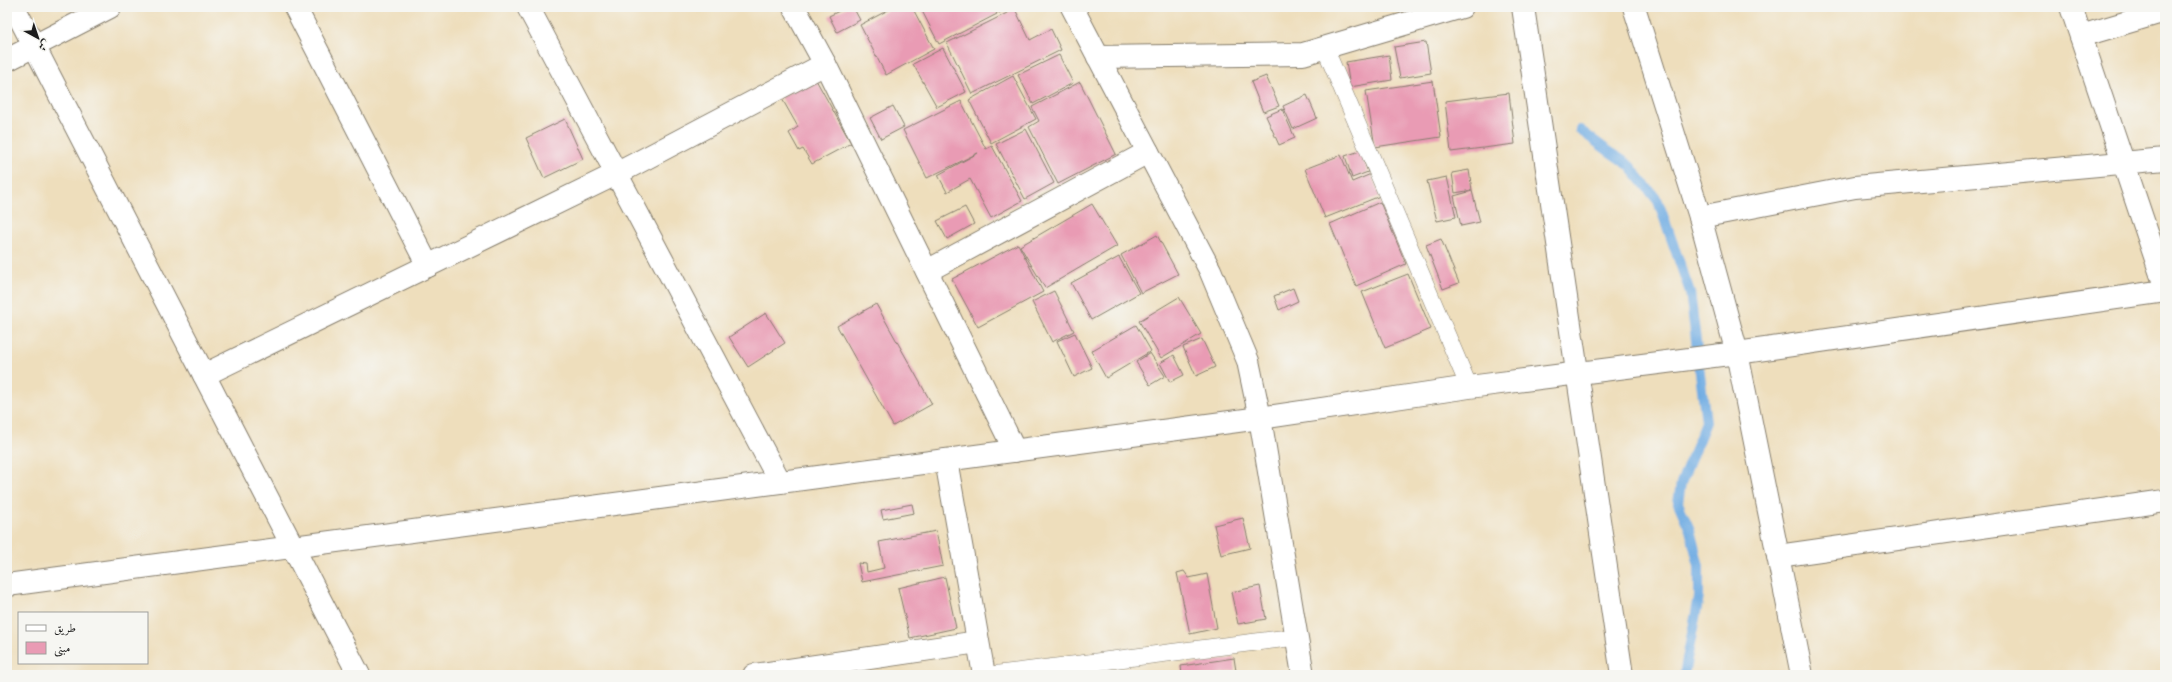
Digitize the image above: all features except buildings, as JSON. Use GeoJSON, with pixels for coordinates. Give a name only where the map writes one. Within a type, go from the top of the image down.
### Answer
{"type":"FeatureCollection","features":[{"type":"Feature","properties":{"kind":"street"},"geometry":{"type":"LineString","coordinates":[[14,7],[292,547],[360,675]]}},
{"type":"Feature","properties":{"kind":"street"},"geometry":{"type":"LineString","coordinates":[[7,60],[110,7]]}},
{"type":"Feature","properties":{"kind":"street"},"geometry":{"type":"LineString","coordinates":[[295,7],[428,266]]}},
{"type":"Feature","properties":{"kind":"street"},"geometry":{"type":"LineString","coordinates":[[528,7],[780,482]]}},
{"type":"Feature","properties":{"kind":"street"},"geometry":{"type":"LineString","coordinates":[[794,7],[825,64],[1015,451]]}},
{"type":"Feature","properties":{"kind":"street"},"geometry":{"type":"LineString","coordinates":[[1072,7],[1210,270],[1248,361],[1260,418],[1303,675]]}},
{"type":"Feature","properties":{"kind":"street"},"geometry":{"type":"LineString","coordinates":[[1098,57],[1303,54],[1462,7]]}},
{"type":"Feature","properties":{"kind":"street"},"geometry":{"type":"LineString","coordinates":[[1523,7],[1622,675]]}},
{"type":"Feature","properties":{"kind":"street"},"geometry":{"type":"LineString","coordinates":[[1634,7],[1700,217],[1737,353],[1802,675]]}},
{"type":"Feature","properties":{"kind":"street"},"geometry":{"type":"LineString","coordinates":[[2071,7],[2165,286]]}},
{"type":"Feature","properties":{"kind":"street"},"geometry":{"type":"LineString","coordinates":[[2081,36],[2165,11]]}},
{"type":"Feature","properties":{"kind":"street"},"geometry":{"type":"LineString","coordinates":[[204,375],[616,174],[825,64]]}},
{"type":"Feature","properties":{"kind":"street"},"geometry":{"type":"LineString","coordinates":[[927,271],[1148,152]]}},
{"type":"Feature","properties":{"kind":"street"},"geometry":{"type":"LineString","coordinates":[[1700,217],[1855,187],[2124,164],[2165,159]]}},
{"type":"Feature","properties":{"kind":"street"},"geometry":{"type":"LineString","coordinates":[[7,585],[1260,418],[1469,387],[1737,353],[2165,291]]}},
{"type":"Feature","properties":{"kind":"street"},"geometry":{"type":"LineString","coordinates":[[946,460],[984,675]]}},
{"type":"Feature","properties":{"kind":"street"},"geometry":{"type":"LineString","coordinates":[[1778,556],[2165,501]]}},
{"type":"Feature","properties":{"kind":"street"},"geometry":{"type":"LineString","coordinates":[[754,675],[978,642]]}},
{"type":"Feature","properties":{"kind":"lane"},"geometry":{"type":"LineString","coordinates":[[1325,48],[1469,387]]}},
{"type":"Feature","properties":{"kind":"lane"},"geometry":{"type":"LineString","coordinates":[[991,675],[1296,637]]}},
{"type":"Feature","properties":{"kind":"waterway"},"geometry":{"type":"LineString","coordinates":[[1580,130],[1629,165],[1658,201],[1690,292],[1706,422],[1681,483],[1678,503],[1690,530],[1699,566],[1699,597],[1684,675]]}}]}
